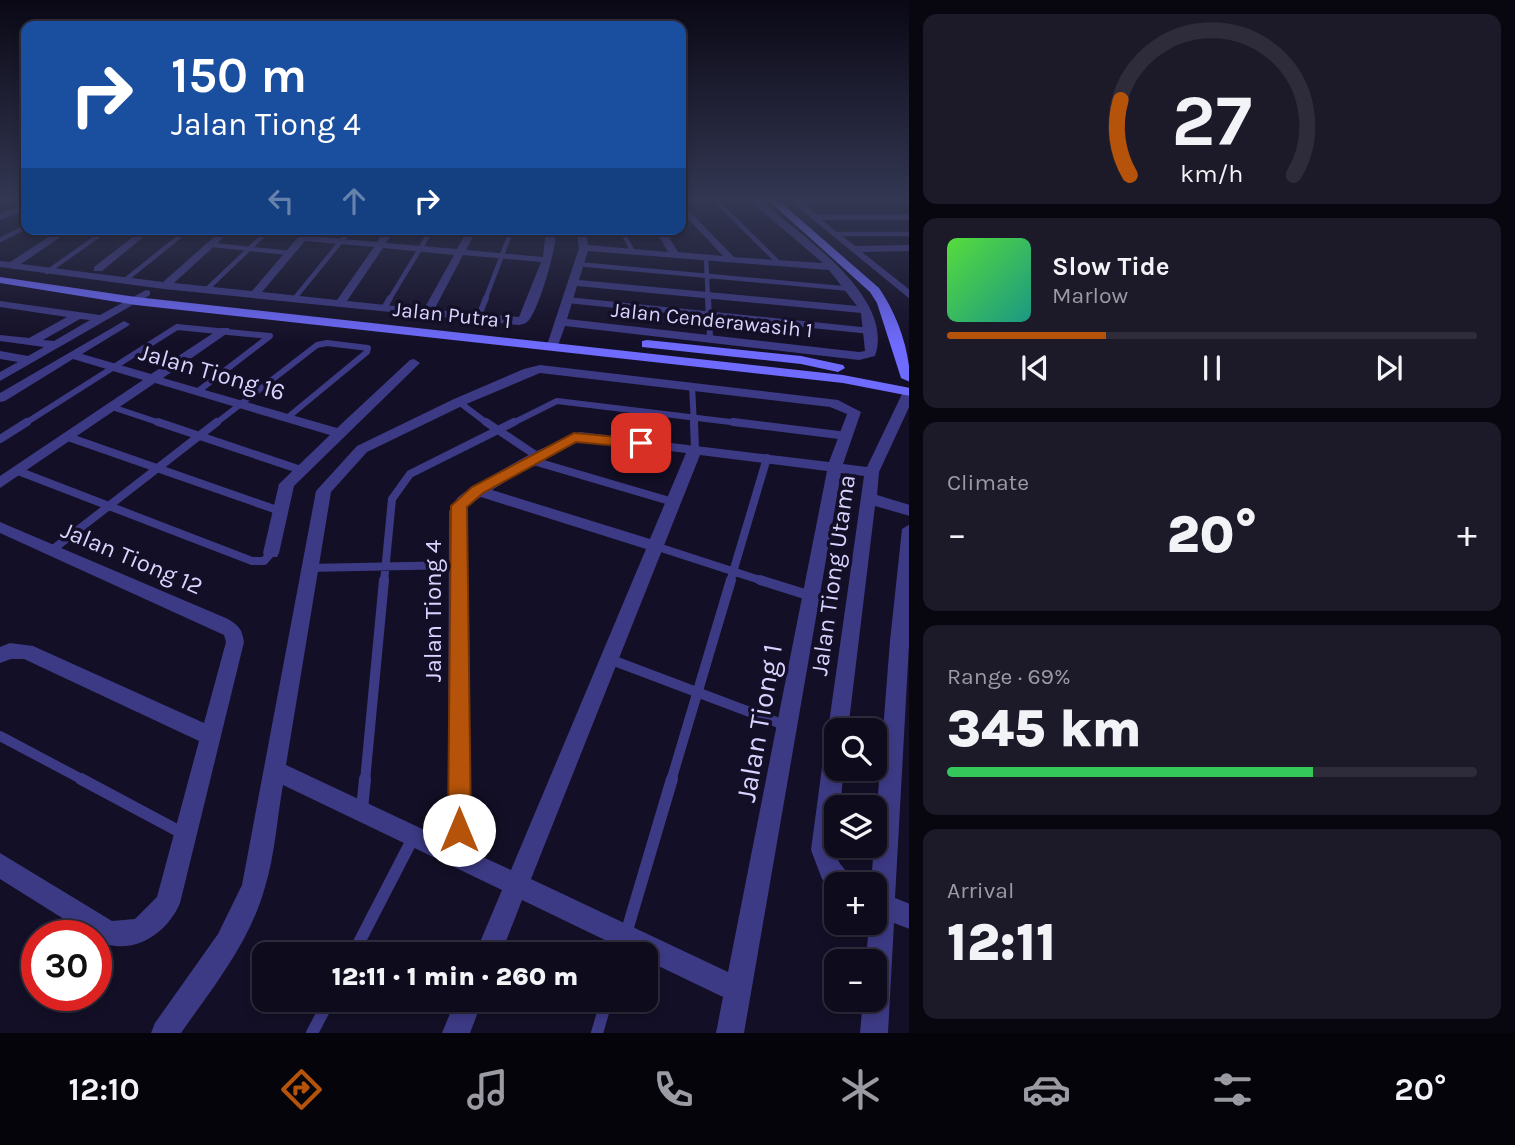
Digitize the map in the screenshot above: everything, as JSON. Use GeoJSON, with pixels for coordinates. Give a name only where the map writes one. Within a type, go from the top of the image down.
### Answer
{"type":"FeatureCollection","features":[{"type":"Feature","properties":{"kind":"main road"},"geometry":{"type":"LineString","coordinates":[[827,248],[874,290],[883,303],[905,385]]}},
{"type":"Feature","properties":{"kind":"main road","name":"Jalan Putra 1"},"geometry":{"type":"LineString","coordinates":[[4,268],[141,297]]}},
{"type":"Feature","properties":{"kind":"main road","name":"Jalan Putra 1"},"geometry":{"type":"LineString","coordinates":[[0,280],[555,340],[905,385]]}},
{"type":"Feature","properties":{"kind":"street"},"geometry":{"type":"LineString","coordinates":[[4,268],[36,248]]}},
{"type":"Feature","properties":{"kind":"street"},"geometry":{"type":"LineString","coordinates":[[98,269],[125,248]]}},
{"type":"Feature","properties":{"kind":"street"},"geometry":{"type":"LineString","coordinates":[[164,286],[209,248]]}},
{"type":"Feature","properties":{"kind":"street"},"geometry":{"type":"LineString","coordinates":[[257,291],[293,248]]}},
{"type":"Feature","properties":{"kind":"street"},"geometry":{"type":"LineString","coordinates":[[340,304],[378,248]]}},
{"type":"Feature","properties":{"kind":"street"},"geometry":{"type":"LineString","coordinates":[[413,248],[545,260]]}},
{"type":"Feature","properties":{"kind":"street"},"geometry":{"type":"LineString","coordinates":[[427,313],[463,248]]}},
{"type":"Feature","properties":{"kind":"street"},"geometry":{"type":"LineString","coordinates":[[4,268],[427,313],[524,320],[548,248]]}},
{"type":"Feature","properties":{"kind":"street"},"geometry":{"type":"LineString","coordinates":[[555,340],[584,248]]}},
{"type":"Feature","properties":{"kind":"street"},"geometry":{"type":"LineString","coordinates":[[587,248],[830,267]]}},
{"type":"Feature","properties":{"kind":"street"},"geometry":{"type":"LineString","coordinates":[[670,248],[674,255]]}},
{"type":"Feature","properties":{"kind":"street"},"geometry":{"type":"LineString","coordinates":[[721,248],[731,259]]}},
{"type":"Feature","properties":{"kind":"street"},"geometry":{"type":"LineString","coordinates":[[808,248],[852,289],[864,310],[871,331]]}},
{"type":"Feature","properties":{"kind":"street"},"geometry":{"type":"LineString","coordinates":[[853,249],[897,248]]}},
{"type":"Feature","properties":{"kind":"street"},"geometry":{"type":"LineString","coordinates":[[853,249],[909,296]]}},
{"type":"Feature","properties":{"kind":"street"},"geometry":{"type":"LineString","coordinates":[[572,282],[864,310]]}},
{"type":"Feature","properties":{"kind":"street"},"geometry":{"type":"LineString","coordinates":[[0,377],[141,297]]}},
{"type":"Feature","properties":{"kind":"street"},"geometry":{"type":"LineString","coordinates":[[0,304],[104,319]]}},
{"type":"Feature","properties":{"kind":"street"},"geometry":{"type":"LineString","coordinates":[[31,342],[77,316]]}},
{"type":"Feature","properties":{"kind":"street","name":"Jalan Cenderawasih 1"},"geometry":{"type":"LineString","coordinates":[[561,322],[859,356],[871,352],[871,331]]}},
{"type":"Feature","properties":{"kind":"street"},"geometry":{"type":"LineString","coordinates":[[0,398],[124,324]]}},
{"type":"Feature","properties":{"kind":"street"},"geometry":{"type":"LineString","coordinates":[[0,483],[225,330]]}},
{"type":"Feature","properties":{"kind":"street"},"geometry":{"type":"LineString","coordinates":[[0,338],[57,345]]}},
{"type":"Feature","properties":{"kind":"street"},"geometry":{"type":"LineString","coordinates":[[0,355],[30,360]]}},
{"type":"Feature","properties":{"kind":"street","name":"Jalan Tiong 16"},"geometry":{"type":"LineString","coordinates":[[72,355],[339,433]]}},
{"type":"Feature","properties":{"kind":"street"},"geometry":{"type":"LineString","coordinates":[[271,553],[287,484],[414,363]]}},
{"type":"Feature","properties":{"kind":"street"},"geometry":{"type":"LineString","coordinates":[[165,1033],[247,908],[254,885],[322,497],[328,485],[362,449],[459,402],[540,369],[841,404],[849,407],[855,416],[847,436]]}},
{"type":"Feature","properties":{"kind":"street","name":"Jalan Tiong Utama"},"geometry":{"type":"LineString","coordinates":[[840,718],[872,472],[905,385]]}},
{"type":"Feature","properties":{"kind":"street","name":"Jalan Tiong 4"},"geometry":{"type":"LineString","coordinates":[[460,857],[457,565],[459,506],[477,490],[580,436],[872,472]]}},
{"type":"Feature","properties":{"kind":"street","name":"Jalan Tiong 1"},"geometry":{"type":"LineString","coordinates":[[730,1033],[835,466],[847,436]]}},
{"type":"Feature","properties":{"kind":"street"},"geometry":{"type":"LineString","coordinates":[[493,942],[695,450]]}},
{"type":"Feature","properties":{"kind":"street"},"geometry":{"type":"LineString","coordinates":[[477,490],[656,546]]}},
{"type":"Feature","properties":{"kind":"street"},"geometry":{"type":"LineString","coordinates":[[868,498],[909,511]]}},
{"type":"Feature","properties":{"kind":"street","name":"Jalan Tiong 12"},"geometry":{"type":"LineString","coordinates":[[0,527],[233,631],[235,642],[212,737]]}},
{"type":"Feature","properties":{"kind":"street"},"geometry":{"type":"LineString","coordinates":[[882,872],[904,643],[909,529]]}},
{"type":"Feature","properties":{"kind":"street"},"geometry":{"type":"LineString","coordinates":[[0,655],[10,651],[26,651],[212,737],[168,903],[158,919],[143,930],[124,935],[109,933],[0,865]]}},
{"type":"Feature","properties":{"kind":"street"},"geometry":{"type":"LineString","coordinates":[[274,770],[517,885],[618,942]]}},
{"type":"Feature","properties":{"kind":"street"},"geometry":{"type":"LineString","coordinates":[[831,872],[823,850],[832,781]]}},
{"type":"Feature","properties":{"kind":"street"},"geometry":{"type":"LineString","coordinates":[[887,907],[909,917]]}},
{"type":"Feature","properties":{"kind":"street"},"geometry":{"type":"LineString","coordinates":[[874,1033],[878,935]]}},
{"type":"Feature","properties":{"kind":"street"},"geometry":{"type":"LineString","coordinates":[[658,958],[738,989]]}},
{"type":"Feature","properties":{"kind":"street"},"geometry":{"type":"LineString","coordinates":[[456,1033],[465,1012]]}},
{"type":"Feature","properties":{"kind":"lane"},"geometry":{"type":"LineString","coordinates":[[47,272],[81,248]]}},
{"type":"Feature","properties":{"kind":"lane"},"geometry":{"type":"LineString","coordinates":[[124,281],[165,248]]}},
{"type":"Feature","properties":{"kind":"lane"},"geometry":{"type":"LineString","coordinates":[[243,248],[289,253]]}},
{"type":"Feature","properties":{"kind":"lane"},"geometry":{"type":"LineString","coordinates":[[294,299],[335,248]]}},
{"type":"Feature","properties":{"kind":"lane"},"geometry":{"type":"LineString","coordinates":[[478,318],[506,248]]}},
{"type":"Feature","properties":{"kind":"lane"},"geometry":{"type":"LineString","coordinates":[[631,248],[633,252]]}},
{"type":"Feature","properties":{"kind":"lane"},"geometry":{"type":"LineString","coordinates":[[764,248],[779,263]]}},
{"type":"Feature","properties":{"kind":"lane"},"geometry":{"type":"LineString","coordinates":[[206,290],[250,249]]}},
{"type":"Feature","properties":{"kind":"lane"},"geometry":{"type":"LineString","coordinates":[[384,308],[421,249]]}},
{"type":"Feature","properties":{"kind":"lane"},"geometry":{"type":"LineString","coordinates":[[706,257],[710,338]]}},
{"type":"Feature","properties":{"kind":"lane"},"geometry":{"type":"LineString","coordinates":[[577,264],[852,289]]}},
{"type":"Feature","properties":{"kind":"lane"},"geometry":{"type":"LineString","coordinates":[[567,300],[871,331]]}},
{"type":"Feature","properties":{"kind":"lane"},"geometry":{"type":"LineString","coordinates":[[0,439],[177,327],[265,334],[270,338],[197,392]]}},
{"type":"Feature","properties":{"kind":"lane"},"geometry":{"type":"LineString","coordinates":[[52,550],[320,344],[368,348],[367,352],[287,418]]}},
{"type":"Feature","properties":{"kind":"lane"},"geometry":{"type":"LineString","coordinates":[[692,386],[695,450]]}},
{"type":"Feature","properties":{"kind":"lane"},"geometry":{"type":"LineString","coordinates":[[361,812],[392,499],[410,474],[557,401],[847,436]]}},
{"type":"Feature","properties":{"kind":"lane"},"geometry":{"type":"LineString","coordinates":[[459,402],[534,458],[673,502]]}},
{"type":"Feature","properties":{"kind":"lane"},"geometry":{"type":"LineString","coordinates":[[112,408],[301,470]]}},
{"type":"Feature","properties":{"kind":"lane"},"geometry":{"type":"LineString","coordinates":[[68,437],[280,512]]}},
{"type":"Feature","properties":{"kind":"lane"},"geometry":{"type":"LineString","coordinates":[[624,942],[767,458]]}},
{"type":"Feature","properties":{"kind":"lane"},"geometry":{"type":"LineString","coordinates":[[18,471],[252,561],[264,561],[271,553]]}},
{"type":"Feature","properties":{"kind":"lane"},"geometry":{"type":"LineString","coordinates":[[656,546],[811,596]]}},
{"type":"Feature","properties":{"kind":"lane"},"geometry":{"type":"LineString","coordinates":[[309,568],[457,565]]}},
{"type":"Feature","properties":{"kind":"lane"},"geometry":{"type":"LineString","coordinates":[[609,659],[787,726]]}},
{"type":"Feature","properties":{"kind":"lane"},"geometry":{"type":"LineString","coordinates":[[0,736],[186,835]]}},
{"type":"Feature","properties":{"kind":"lane"},"geometry":{"type":"LineString","coordinates":[[359,942],[414,836]]}},
{"type":"Feature","properties":{"kind":"lane"},"geometry":{"type":"LineString","coordinates":[[312,1033],[323,1012]]}},
{"type":"Feature","properties":{"kind":"lane"},"geometry":{"type":"LineString","coordinates":[[597,1033],[603,1012]]}},
{"type":"Feature","properties":{"kind":"route"},"geometry":{"type":"LineString","coordinates":[[459,830],[459,506],[477,490],[574,437],[641,443]]}}]}
